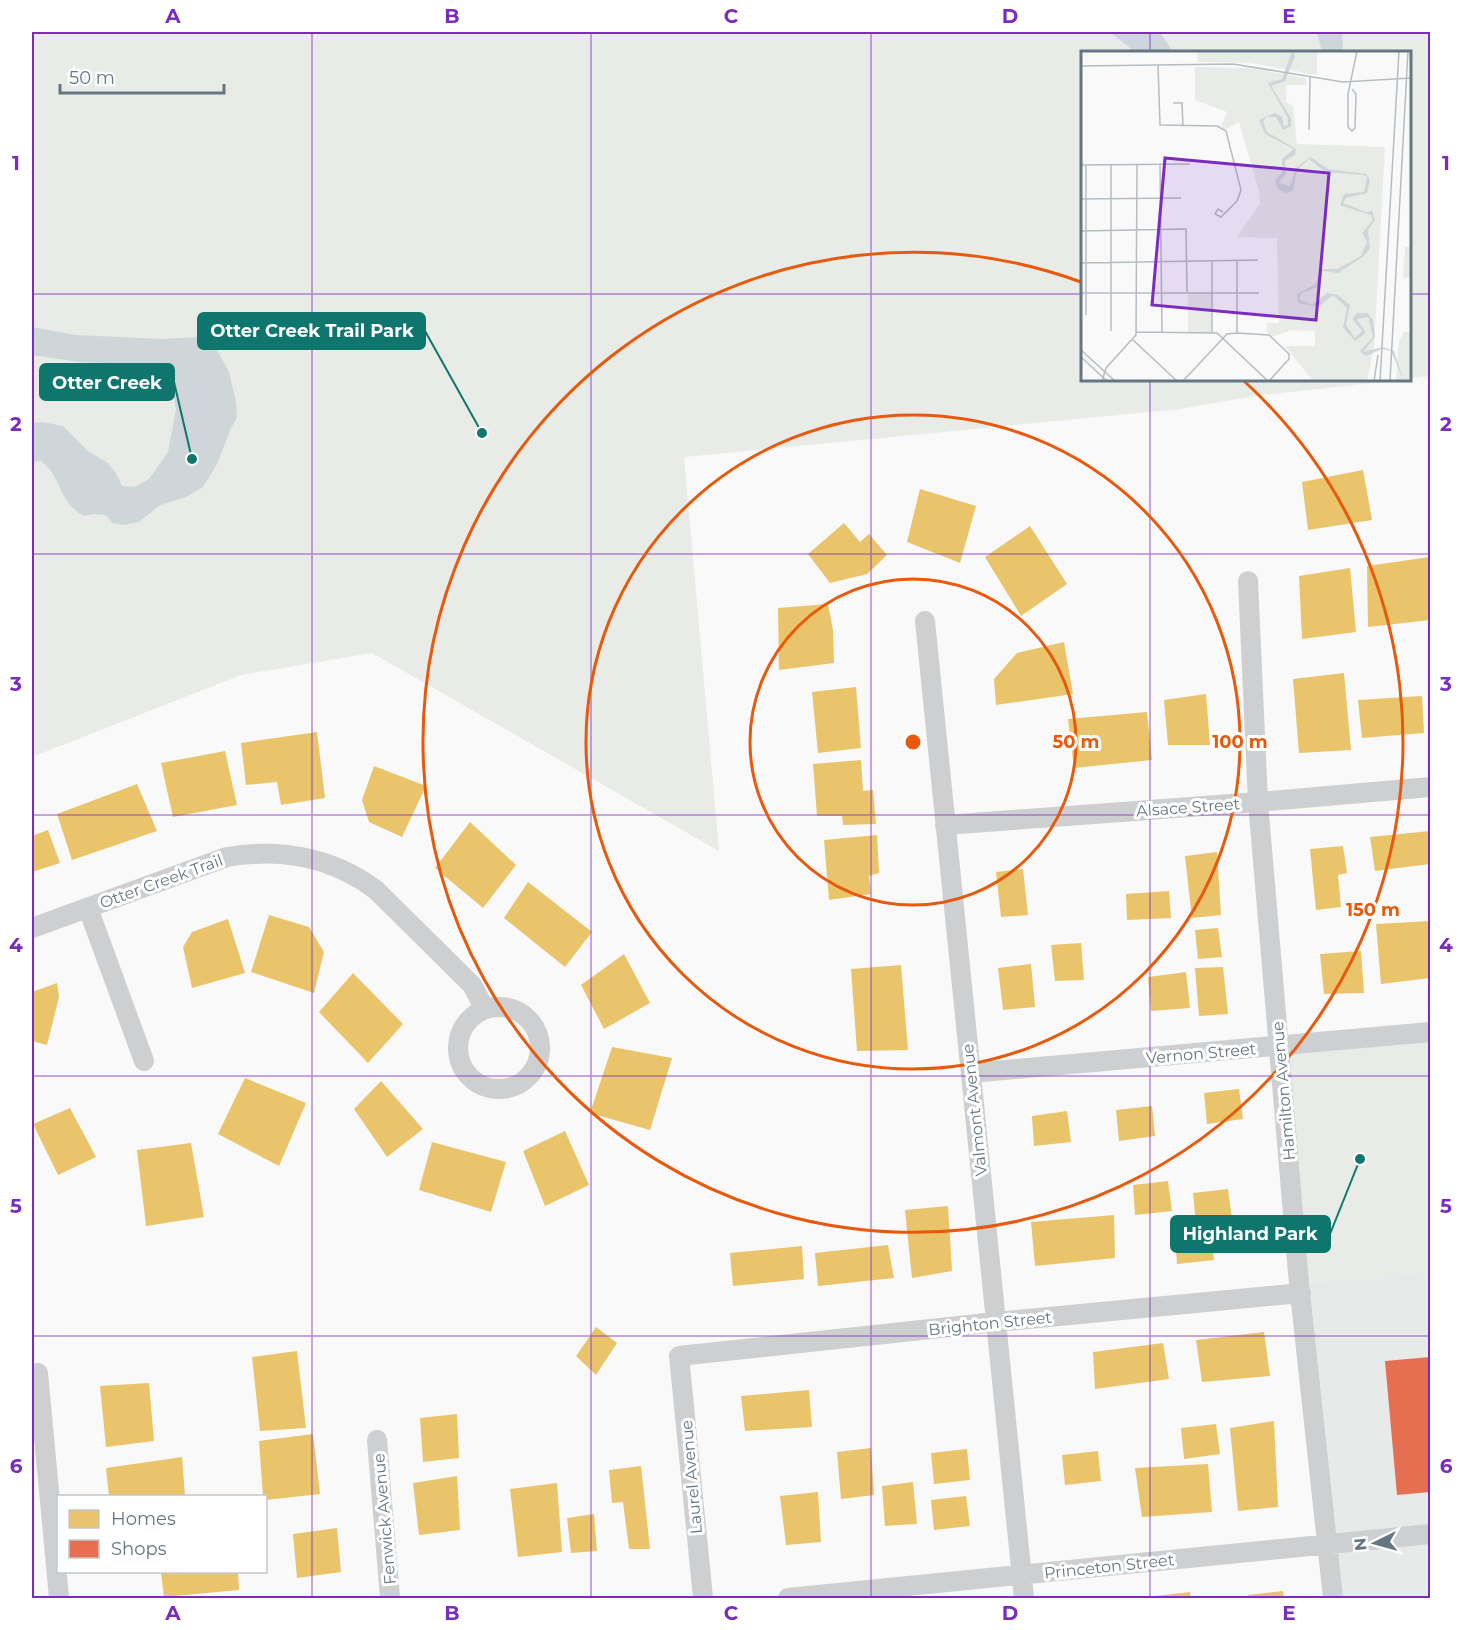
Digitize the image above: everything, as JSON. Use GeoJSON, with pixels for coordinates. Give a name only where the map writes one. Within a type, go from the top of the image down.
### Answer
{"type":"FeatureCollection","features":[{"type":"Feature","properties":{"kind":"street","name":"Hamilton Avenue"},"geometry":{"type":"LineString","coordinates":[[1248,581],[1258,802],[1301,1293],[1334,1599]]}},
{"type":"Feature","properties":{"kind":"street","name":"Valmont Avenue"},"geometry":{"type":"LineString","coordinates":[[925,621],[1024,1599]]}},
{"type":"Feature","properties":{"kind":"street","name":"Alsace Street"},"geometry":{"type":"LineString","coordinates":[[945,825],[1431,787]]}},
{"type":"Feature","properties":{"kind":"street","name":"Otter Creek Trail"},"geometry":{"type":"LineString","coordinates":[[32,928],[227,857],[275,852],[308,857],[360,878],[376,890],[472,985],[485,1009]]}},
{"type":"Feature","properties":{"kind":"street"},"geometry":{"type":"LineString","coordinates":[[88,908],[144,1060]]}},
{"type":"Feature","properties":{"kind":"street"},"geometry":{"type":"LineString","coordinates":[[501,1007],[517,1011],[529,1020],[537,1033],[540,1047],[539,1058],[533,1071],[521,1083],[508,1088],[492,1089],[479,1084],[466,1072],[459,1060],[458,1043],[462,1031],[473,1016],[485,1009],[501,1007]]}},
{"type":"Feature","properties":{"kind":"street","name":"Vernon Street"},"geometry":{"type":"LineString","coordinates":[[971,1073],[1431,1032]]}},
{"type":"Feature","properties":{"kind":"street","name":"Brighton Street"},"geometry":{"type":"LineString","coordinates":[[679,1356],[996,1322],[1301,1293]]}},
{"type":"Feature","properties":{"kind":"street","name":"Laurel Avenue"},"geometry":{"type":"LineString","coordinates":[[679,1356],[703,1599]]}},
{"type":"Feature","properties":{"kind":"street"},"geometry":{"type":"LineString","coordinates":[[38,1373],[59,1599]]}},
{"type":"Feature","properties":{"kind":"street","name":"Fenwick Avenue"},"geometry":{"type":"LineString","coordinates":[[378,1440],[390,1599]]}},
{"type":"Feature","properties":{"kind":"street","name":"Princeton Street"},"geometry":{"type":"LineString","coordinates":[[788,1599],[1431,1534]]}},
{"type":"Feature","properties":{"kind":"shaded area"},"geometry":{"type":"Polygon","coordinates":[[[32,32],[1430,32],[1430,376],[1411,378],[1411,51],[1081,51],[1081,381],[1391,381],[1255,396],[1180,409],[684,457],[719,851],[372,653],[241,675],[32,757],[32,32]]]}},
{"type":"Feature","properties":{"kind":"shaded area"},"geometry":{"type":"Polygon","coordinates":[[[1110,32],[1160,32],[1172,51],[1134,51],[1110,32]]]}},
{"type":"Feature","properties":{"kind":"shaded area"},"geometry":{"type":"Polygon","coordinates":[[[1317,32],[1342,32],[1343,51],[1322,51],[1317,32]]]}},
{"type":"Feature","properties":{"kind":"shaded area"},"geometry":{"type":"Polygon","coordinates":[[[32,327],[75,335],[162,339],[197,337],[209,342],[217,350],[229,372],[237,418],[217,464],[203,487],[186,497],[160,505],[139,522],[123,525],[112,523],[106,515],[84,516],[75,510],[48,468],[41,461],[32,462],[32,423],[42,422],[63,426],[88,451],[108,463],[122,486],[135,487],[149,479],[168,452],[176,410],[171,377],[159,366],[79,362],[32,355],[32,327]]]}},
{"type":"Feature","properties":{"kind":"shaded area"},"geometry":{"type":"Polygon","coordinates":[[[1430,1033],[1430,1272],[1299,1284],[1279,1047],[1430,1033]]]}},
{"type":"Feature","properties":{"kind":"shaded area"},"geometry":{"type":"Polygon","coordinates":[[[1430,1272],[1430,1598],[1333,1598],[1299,1284],[1430,1272]]]}},
{"type":"Feature","properties":{"kind":"building: Homes"},"geometry":{"type":"Polygon","coordinates":[[[1363,470],[1372,520],[1308,530],[1302,482],[1363,470]]]}},
{"type":"Feature","properties":{"kind":"building: Homes"},"geometry":{"type":"Polygon","coordinates":[[[920,489],[976,506],[960,563],[907,542],[920,489]]]}},
{"type":"Feature","properties":{"kind":"building: Homes"},"geometry":{"type":"Polygon","coordinates":[[[844,523],[860,542],[869,534],[887,555],[867,574],[830,583],[808,554],[844,523]]]}},
{"type":"Feature","properties":{"kind":"building: Homes"},"geometry":{"type":"Polygon","coordinates":[[[1030,526],[1067,584],[1021,616],[985,557],[1030,526]]]}},
{"type":"Feature","properties":{"kind":"building: Homes"},"geometry":{"type":"Polygon","coordinates":[[[1430,557],[1430,620],[1368,627],[1367,566],[1430,557]]]}},
{"type":"Feature","properties":{"kind":"building: Homes"},"geometry":{"type":"Polygon","coordinates":[[[1350,568],[1356,632],[1302,639],[1299,576],[1350,568]]]}},
{"type":"Feature","properties":{"kind":"building: Homes"},"geometry":{"type":"Polygon","coordinates":[[[828,604],[833,630],[834,663],[779,670],[778,608],[828,604]]]}},
{"type":"Feature","properties":{"kind":"building: Homes"},"geometry":{"type":"Polygon","coordinates":[[[1064,642],[1073,694],[996,705],[994,679],[1017,653],[1064,642]]]}},
{"type":"Feature","properties":{"kind":"building: Homes"},"geometry":{"type":"Polygon","coordinates":[[[1344,673],[1351,750],[1299,753],[1293,679],[1344,673]]]}},
{"type":"Feature","properties":{"kind":"building: Homes"},"geometry":{"type":"Polygon","coordinates":[[[856,687],[861,748],[818,753],[812,692],[856,687]]]}},
{"type":"Feature","properties":{"kind":"building: Homes"},"geometry":{"type":"Polygon","coordinates":[[[1206,694],[1210,745],[1168,745],[1164,700],[1206,694]]]}},
{"type":"Feature","properties":{"kind":"building: Homes"},"geometry":{"type":"Polygon","coordinates":[[[1422,696],[1424,733],[1362,738],[1358,700],[1422,696]]]}},
{"type":"Feature","properties":{"kind":"building: Homes"},"geometry":{"type":"Polygon","coordinates":[[[1147,712],[1152,760],[1074,768],[1068,719],[1147,712]]]}},
{"type":"Feature","properties":{"kind":"building: Homes"},"geometry":{"type":"Polygon","coordinates":[[[317,732],[325,798],[281,805],[277,782],[246,785],[241,743],[317,732]]]}},
{"type":"Feature","properties":{"kind":"building: Homes"},"geometry":{"type":"Polygon","coordinates":[[[225,751],[237,805],[173,817],[161,763],[225,751]]]}},
{"type":"Feature","properties":{"kind":"building: Homes"},"geometry":{"type":"Polygon","coordinates":[[[861,760],[863,791],[873,790],[876,824],[843,825],[842,816],[817,816],[813,764],[861,760]]]}},
{"type":"Feature","properties":{"kind":"building: Homes"},"geometry":{"type":"Polygon","coordinates":[[[374,766],[426,786],[402,837],[369,822],[362,800],[374,766]]]}},
{"type":"Feature","properties":{"kind":"building: Homes"},"geometry":{"type":"Polygon","coordinates":[[[137,784],[157,831],[72,860],[57,814],[137,784]]]}},
{"type":"Feature","properties":{"kind":"building: Homes"},"geometry":{"type":"Polygon","coordinates":[[[470,822],[516,865],[483,908],[435,868],[470,822]]]}},
{"type":"Feature","properties":{"kind":"building: Homes"},"geometry":{"type":"Polygon","coordinates":[[[48,830],[60,863],[32,872],[32,836],[48,830]]]}},
{"type":"Feature","properties":{"kind":"building: Homes"},"geometry":{"type":"Polygon","coordinates":[[[1430,831],[1430,864],[1375,871],[1370,837],[1430,831]]]}},
{"type":"Feature","properties":{"kind":"building: Homes"},"geometry":{"type":"Polygon","coordinates":[[[877,835],[879,873],[869,876],[871,894],[829,900],[824,840],[877,835]]]}},
{"type":"Feature","properties":{"kind":"building: Homes"},"geometry":{"type":"Polygon","coordinates":[[[1343,846],[1347,873],[1338,875],[1341,907],[1316,910],[1310,849],[1343,846]]]}},
{"type":"Feature","properties":{"kind":"building: Homes"},"geometry":{"type":"Polygon","coordinates":[[[1217,852],[1221,915],[1192,918],[1185,856],[1217,852]]]}},
{"type":"Feature","properties":{"kind":"building: Homes"},"geometry":{"type":"Polygon","coordinates":[[[1023,869],[1028,915],[1001,917],[996,872],[1023,869]]]}},
{"type":"Feature","properties":{"kind":"building: Homes"},"geometry":{"type":"Polygon","coordinates":[[[528,882],[592,932],[565,967],[504,918],[528,882]]]}},
{"type":"Feature","properties":{"kind":"building: Homes"},"geometry":{"type":"Polygon","coordinates":[[[1169,891],[1171,918],[1127,920],[1126,894],[1169,891]]]}},
{"type":"Feature","properties":{"kind":"building: Homes"},"geometry":{"type":"Polygon","coordinates":[[[269,915],[309,927],[324,952],[314,993],[251,972],[269,915]]]}},
{"type":"Feature","properties":{"kind":"building: Homes"},"geometry":{"type":"Polygon","coordinates":[[[228,919],[245,973],[192,988],[183,947],[192,932],[228,919]]]}},
{"type":"Feature","properties":{"kind":"building: Homes"},"geometry":{"type":"Polygon","coordinates":[[[1430,921],[1430,978],[1381,984],[1376,924],[1430,921]]]}},
{"type":"Feature","properties":{"kind":"building: Homes"},"geometry":{"type":"Polygon","coordinates":[[[1218,928],[1222,957],[1198,959],[1195,930],[1218,928]]]}},
{"type":"Feature","properties":{"kind":"building: Homes"},"geometry":{"type":"Polygon","coordinates":[[[1081,943],[1084,980],[1055,981],[1051,945],[1081,943]]]}},
{"type":"Feature","properties":{"kind":"building: Homes"},"geometry":{"type":"Polygon","coordinates":[[[1361,951],[1364,993],[1324,994],[1320,954],[1361,951]]]}},
{"type":"Feature","properties":{"kind":"building: Homes"},"geometry":{"type":"Polygon","coordinates":[[[624,954],[650,1003],[604,1029],[581,985],[624,954]]]}},
{"type":"Feature","properties":{"kind":"building: Homes"},"geometry":{"type":"Polygon","coordinates":[[[1031,964],[1035,1007],[1003,1010],[998,968],[1031,964]]]}},
{"type":"Feature","properties":{"kind":"building: Homes"},"geometry":{"type":"Polygon","coordinates":[[[901,965],[908,1050],[857,1051],[851,969],[901,965]]]}},
{"type":"Feature","properties":{"kind":"building: Homes"},"geometry":{"type":"Polygon","coordinates":[[[1223,967],[1228,1014],[1199,1016],[1195,968],[1223,967]]]}},
{"type":"Feature","properties":{"kind":"building: Homes"},"geometry":{"type":"Polygon","coordinates":[[[1186,972],[1190,1008],[1151,1011],[1148,977],[1186,972]]]}},
{"type":"Feature","properties":{"kind":"building: Homes"},"geometry":{"type":"Polygon","coordinates":[[[353,973],[403,1024],[368,1063],[319,1012],[353,973]]]}},
{"type":"Feature","properties":{"kind":"building: Homes"},"geometry":{"type":"Polygon","coordinates":[[[57,983],[59,997],[47,1045],[32,1041],[32,992],[57,983]]]}},
{"type":"Feature","properties":{"kind":"building: Homes"},"geometry":{"type":"Polygon","coordinates":[[[612,1047],[672,1058],[650,1130],[590,1113],[612,1047]]]}},
{"type":"Feature","properties":{"kind":"building: Homes"},"geometry":{"type":"Polygon","coordinates":[[[245,1078],[306,1103],[279,1166],[218,1134],[245,1078]]]}},
{"type":"Feature","properties":{"kind":"building: Homes"},"geometry":{"type":"Polygon","coordinates":[[[381,1081],[423,1129],[387,1157],[354,1109],[381,1081]]]}},
{"type":"Feature","properties":{"kind":"building: Homes"},"geometry":{"type":"Polygon","coordinates":[[[1239,1089],[1243,1119],[1207,1124],[1204,1093],[1239,1089]]]}},
{"type":"Feature","properties":{"kind":"building: Homes"},"geometry":{"type":"Polygon","coordinates":[[[1152,1106],[1155,1136],[1119,1141],[1116,1110],[1152,1106]]]}},
{"type":"Feature","properties":{"kind":"building: Homes"},"geometry":{"type":"Polygon","coordinates":[[[70,1108],[96,1157],[58,1175],[33,1124],[70,1108]]]}},
{"type":"Feature","properties":{"kind":"building: Homes"},"geometry":{"type":"Polygon","coordinates":[[[1067,1111],[1071,1142],[1034,1146],[1032,1116],[1067,1111]]]}},
{"type":"Feature","properties":{"kind":"building: Homes"},"geometry":{"type":"Polygon","coordinates":[[[565,1131],[589,1185],[545,1206],[523,1151],[565,1131]]]}},
{"type":"Feature","properties":{"kind":"building: Homes"},"geometry":{"type":"Polygon","coordinates":[[[432,1142],[506,1162],[491,1212],[419,1190],[432,1142]]]}},
{"type":"Feature","properties":{"kind":"building: Homes"},"geometry":{"type":"Polygon","coordinates":[[[191,1143],[204,1217],[146,1226],[137,1150],[191,1143]]]}},
{"type":"Feature","properties":{"kind":"building: Homes"},"geometry":{"type":"Polygon","coordinates":[[[1168,1181],[1172,1211],[1135,1215],[1133,1185],[1168,1181]]]}},
{"type":"Feature","properties":{"kind":"building: Homes"},"geometry":{"type":"Polygon","coordinates":[[[1228,1189],[1232,1219],[1196,1224],[1193,1193],[1228,1189]]]}},
{"type":"Feature","properties":{"kind":"building: Homes"},"geometry":{"type":"Polygon","coordinates":[[[948,1206],[952,1271],[912,1278],[905,1210],[948,1206]]]}},
{"type":"Feature","properties":{"kind":"building: Homes"},"geometry":{"type":"Polygon","coordinates":[[[1114,1215],[1115,1258],[1035,1266],[1031,1222],[1114,1215]]]}},
{"type":"Feature","properties":{"kind":"building: Homes"},"geometry":{"type":"Polygon","coordinates":[[[1210,1230],[1214,1260],[1177,1264],[1175,1234],[1210,1230]]]}},
{"type":"Feature","properties":{"kind":"building: Homes"},"geometry":{"type":"Polygon","coordinates":[[[888,1245],[894,1278],[818,1286],[815,1253],[888,1245]]]}},
{"type":"Feature","properties":{"kind":"building: Homes"},"geometry":{"type":"Polygon","coordinates":[[[802,1246],[804,1279],[733,1286],[730,1253],[802,1246]]]}},
{"type":"Feature","properties":{"kind":"building: Homes"},"geometry":{"type":"Polygon","coordinates":[[[596,1327],[617,1343],[596,1375],[576,1356],[596,1327]]]}},
{"type":"Feature","properties":{"kind":"building: Homes"},"geometry":{"type":"Polygon","coordinates":[[[1264,1332],[1270,1376],[1202,1382],[1196,1340],[1264,1332]]]}},
{"type":"Feature","properties":{"kind":"building: Homes"},"geometry":{"type":"Polygon","coordinates":[[[1163,1343],[1169,1379],[1095,1389],[1093,1352],[1163,1343]]]}},
{"type":"Feature","properties":{"kind":"building: Homes"},"geometry":{"type":"Polygon","coordinates":[[[297,1351],[306,1428],[260,1431],[252,1357],[297,1351]]]}},
{"type":"Feature","properties":{"kind":"building: Homes"},"geometry":{"type":"Polygon","coordinates":[[[149,1383],[154,1441],[106,1447],[100,1386],[149,1383]]]}},
{"type":"Feature","properties":{"kind":"building: Homes"},"geometry":{"type":"Polygon","coordinates":[[[809,1390],[812,1427],[745,1431],[741,1396],[809,1390]]]}},
{"type":"Feature","properties":{"kind":"building: Homes"},"geometry":{"type":"Polygon","coordinates":[[[457,1414],[459,1458],[423,1462],[420,1418],[457,1414]]]}},
{"type":"Feature","properties":{"kind":"building: Homes"},"geometry":{"type":"Polygon","coordinates":[[[1274,1421],[1278,1507],[1238,1511],[1230,1428],[1274,1421]]]}},
{"type":"Feature","properties":{"kind":"building: Homes"},"geometry":{"type":"Polygon","coordinates":[[[1216,1424],[1220,1454],[1184,1459],[1181,1428],[1216,1424]]]}},
{"type":"Feature","properties":{"kind":"building: Homes"},"geometry":{"type":"Polygon","coordinates":[[[313,1434],[320,1494],[267,1500],[267,1495],[263,1495],[259,1441],[313,1434]]]}},
{"type":"Feature","properties":{"kind":"building: Homes"},"geometry":{"type":"Polygon","coordinates":[[[871,1448],[874,1495],[841,1499],[837,1452],[871,1448]]]}},
{"type":"Feature","properties":{"kind":"building: Homes"},"geometry":{"type":"Polygon","coordinates":[[[967,1449],[970,1480],[934,1484],[931,1453],[967,1449]]]}},
{"type":"Feature","properties":{"kind":"building: Homes"},"geometry":{"type":"Polygon","coordinates":[[[1098,1451],[1101,1481],[1065,1485],[1062,1455],[1098,1451]]]}},
{"type":"Feature","properties":{"kind":"building: Homes"},"geometry":{"type":"Polygon","coordinates":[[[182,1457],[185,1495],[109,1495],[106,1468],[182,1457]]]}},
{"type":"Feature","properties":{"kind":"building: Homes"},"geometry":{"type":"Polygon","coordinates":[[[1208,1464],[1212,1512],[1142,1517],[1135,1468],[1208,1464]]]}},
{"type":"Feature","properties":{"kind":"building: Homes"},"geometry":{"type":"Polygon","coordinates":[[[641,1466],[650,1549],[629,1549],[623,1502],[612,1503],[609,1470],[641,1466]]]}},
{"type":"Feature","properties":{"kind":"building: Homes"},"geometry":{"type":"Polygon","coordinates":[[[457,1476],[460,1530],[419,1535],[413,1483],[457,1476]]]}},
{"type":"Feature","properties":{"kind":"building: Homes"},"geometry":{"type":"Polygon","coordinates":[[[913,1482],[917,1524],[885,1526],[882,1486],[913,1482]]]}},
{"type":"Feature","properties":{"kind":"building: Homes"},"geometry":{"type":"Polygon","coordinates":[[[557,1483],[562,1552],[518,1557],[510,1489],[557,1483]]]}},
{"type":"Feature","properties":{"kind":"building: Homes"},"geometry":{"type":"Polygon","coordinates":[[[818,1492],[821,1542],[786,1545],[780,1496],[818,1492]]]}},
{"type":"Feature","properties":{"kind":"building: Homes"},"geometry":{"type":"Polygon","coordinates":[[[966,1496],[970,1526],[934,1530],[931,1500],[966,1496]]]}},
{"type":"Feature","properties":{"kind":"building: Homes"},"geometry":{"type":"Polygon","coordinates":[[[594,1514],[597,1551],[571,1553],[567,1518],[594,1514]]]}},
{"type":"Feature","properties":{"kind":"building: Homes"},"geometry":{"type":"Polygon","coordinates":[[[337,1528],[341,1572],[297,1578],[293,1534],[337,1528]]]}},
{"type":"Feature","properties":{"kind":"building: Homes"},"geometry":{"type":"Polygon","coordinates":[[[161,1573],[238,1573],[239,1590],[164,1597],[161,1573]]]}},
{"type":"Feature","properties":{"kind":"building: Homes"},"geometry":{"type":"Polygon","coordinates":[[[1283,1591],[1284,1598],[1248,1598],[1248,1595],[1283,1591]]]}},
{"type":"Feature","properties":{"kind":"building: Homes"},"geometry":{"type":"Polygon","coordinates":[[[1190,1592],[1191,1598],[1155,1598],[1155,1596],[1190,1592]]]}},
{"type":"Feature","properties":{"kind":"building: Shops"},"geometry":{"type":"Polygon","coordinates":[[[1430,1357],[1430,1492],[1397,1495],[1385,1361],[1430,1357]]]}},
{"type":"Feature","properties":{"kind":"place","name":"Otter Creek Trail Park"},"geometry":{"type":"Point","coordinates":[482,433]}},
{"type":"Feature","properties":{"kind":"place","name":"Otter Creek"},"geometry":{"type":"Point","coordinates":[192,459]}},
{"type":"Feature","properties":{"kind":"place","name":"Highland Park"},"geometry":{"type":"Point","coordinates":[1360,1159]}}]}
